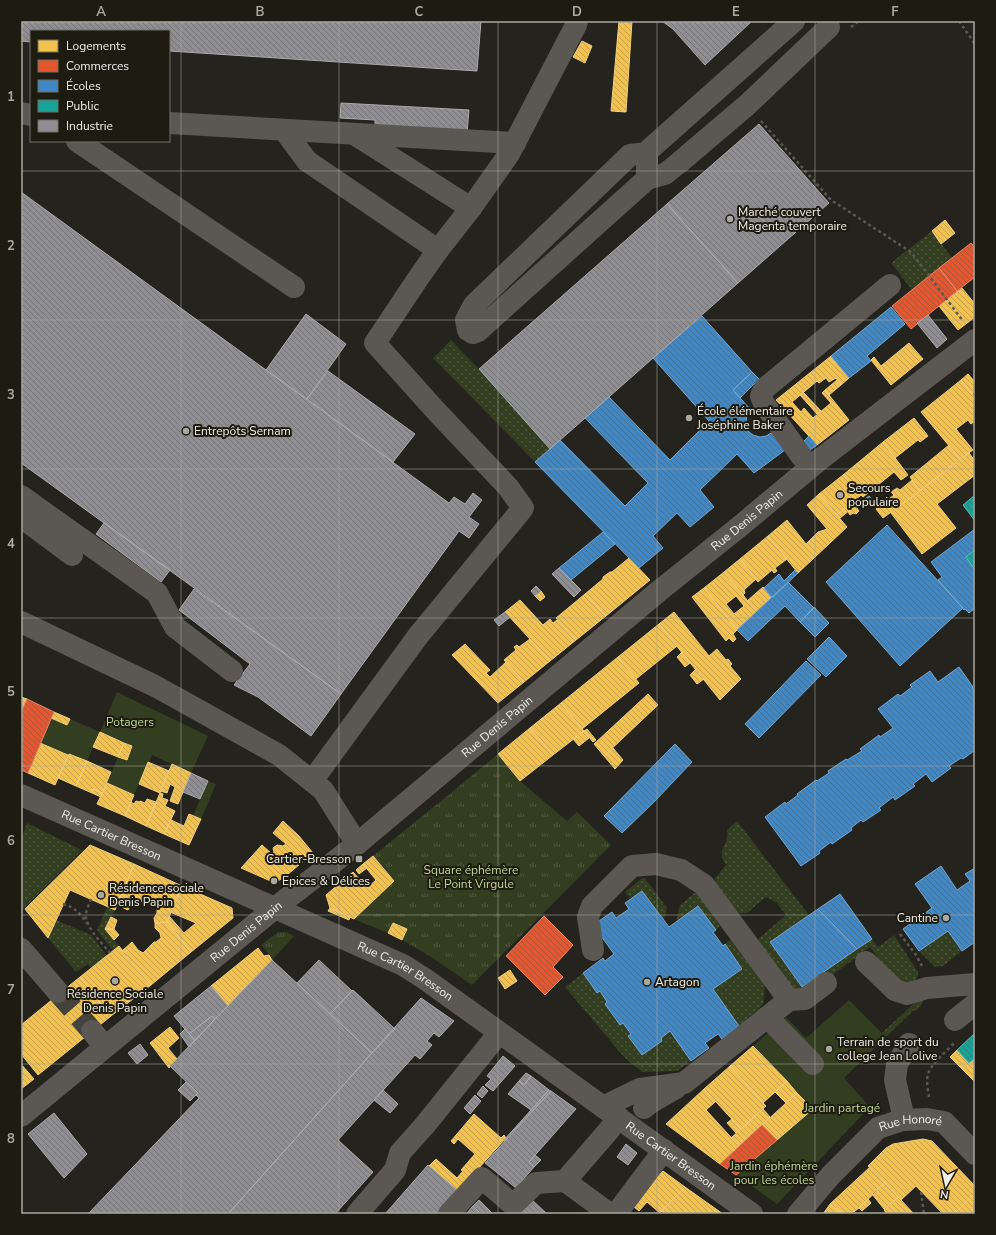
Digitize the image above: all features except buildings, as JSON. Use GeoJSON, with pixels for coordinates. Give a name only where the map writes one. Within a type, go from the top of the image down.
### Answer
{"type":"FeatureCollection","features":[{"type":"Feature","properties":{"kind":"street"},"geometry":{"type":"LineString","coordinates":[[312,781],[418,636],[523,508],[508,487],[437,412],[375,343],[438,250],[471,208],[509,154],[577,21]]}},
{"type":"Feature","properties":{"kind":"street"},"geometry":{"type":"LineString","coordinates":[[794,21],[647,153],[630,155],[474,304],[466,320],[468,330],[473,333],[478,331],[647,179],[665,174],[747,105],[830,23]]}},
{"type":"Feature","properties":{"kind":"street"},"geometry":{"type":"LineString","coordinates":[[170,123],[515,143]]}},
{"type":"Feature","properties":{"kind":"street"},"geometry":{"type":"LineString","coordinates":[[284,130],[307,161],[438,250]]}},
{"type":"Feature","properties":{"kind":"street"},"geometry":{"type":"LineString","coordinates":[[353,134],[471,208]]}},
{"type":"Feature","properties":{"kind":"street"},"geometry":{"type":"LineString","coordinates":[[78,142],[294,287]]}},
{"type":"Feature","properties":{"kind":"street"},"geometry":{"type":"LineString","coordinates":[[647,153],[647,179]]}},
{"type":"Feature","properties":{"kind":"street"},"geometry":{"type":"LineString","coordinates":[[810,467],[764,404],[761,396],[764,389],[890,285]]}},
{"type":"Feature","properties":{"kind":"street","name":"Rue Denis Papin"},"geometry":{"type":"LineString","coordinates":[[21,1116],[99,1039],[275,908],[357,844],[971,332]]}},
{"type":"Feature","properties":{"kind":"street"},"geometry":{"type":"LineString","coordinates":[[21,496],[157,593],[175,627],[232,671]]}},
{"type":"Feature","properties":{"kind":"street"},"geometry":{"type":"LineString","coordinates":[[21,518],[72,555]]}},
{"type":"Feature","properties":{"kind":"street"},"geometry":{"type":"LineString","coordinates":[[21,622],[155,686],[279,755],[323,790],[357,844]]}},
{"type":"Feature","properties":{"kind":"street","name":"Rue Cartier Bresson"},"geometry":{"type":"LineString","coordinates":[[21,795],[403,965],[425,979],[752,1214]]}},
{"type":"Feature","properties":{"kind":"street"},"geometry":{"type":"LineString","coordinates":[[593,950],[588,917],[592,906],[632,866],[656,864],[682,870],[704,884],[789,1000]]}},
{"type":"Feature","properties":{"kind":"street"},"geometry":{"type":"LineString","coordinates":[[21,949],[58,992]]}},
{"type":"Feature","properties":{"kind":"street"},"geometry":{"type":"LineString","coordinates":[[866,962],[896,990],[907,994],[927,988],[975,984]]}},
{"type":"Feature","properties":{"kind":"street"},"geometry":{"type":"LineString","coordinates":[[644,1108],[684,1083],[789,1000],[805,999],[826,983]]}},
{"type":"Feature","properties":{"kind":"street"},"geometry":{"type":"LineString","coordinates":[[955,1020],[975,1004]]}},
{"type":"Feature","properties":{"kind":"street"},"geometry":{"type":"LineString","coordinates":[[767,1018],[813,1064]]}},
{"type":"Feature","properties":{"kind":"street"},"geometry":{"type":"LineString","coordinates":[[357,1214],[395,1170],[400,1153],[425,1125],[499,1033]]}},
{"type":"Feature","properties":{"kind":"street"},"geometry":{"type":"LineString","coordinates":[[904,1119],[895,1080],[897,1064],[909,1044]]}},
{"type":"Feature","properties":{"kind":"street"},"geometry":{"type":"LineString","coordinates":[[565,1181],[610,1129],[611,1112],[640,1089],[684,1083]]}},
{"type":"Feature","properties":{"kind":"street","name":"Rue Honoré"},"geometry":{"type":"LineString","coordinates":[[798,1214],[831,1175],[878,1128],[904,1119],[927,1119],[944,1122],[975,1154]]}},
{"type":"Feature","properties":{"kind":"street"},"geometry":{"type":"LineString","coordinates":[[616,1214],[664,1150]]}},
{"type":"Feature","properties":{"kind":"street"},"geometry":{"type":"LineString","coordinates":[[449,1214],[482,1178],[513,1205],[536,1183],[565,1181],[610,1214]]}},
{"type":"Feature","properties":{"kind":"path"},"geometry":{"type":"LineString","coordinates":[[959,21],[975,44]]}},
{"type":"Feature","properties":{"kind":"path"},"geometry":{"type":"LineString","coordinates":[[747,105],[831,200],[911,252],[971,332]]}},
{"type":"Feature","properties":{"kind":"path"},"geometry":{"type":"LineString","coordinates":[[90,929],[86,918],[87,909],[91,900]]}},
{"type":"Feature","properties":{"kind":"path"},"geometry":{"type":"LineString","coordinates":[[63,904],[71,906],[80,913],[90,929],[110,953]]}},
{"type":"Feature","properties":{"kind":"path"},"geometry":{"type":"LineString","coordinates":[[900,934],[916,955],[925,974],[927,988]]}},
{"type":"Feature","properties":{"kind":"path"},"geometry":{"type":"LineString","coordinates":[[927,1119],[929,1098],[927,1079],[928,1073],[955,1042],[955,1020]]}},
{"type":"Feature","properties":{"kind":"path"},"geometry":{"type":"LineString","coordinates":[[921,1192],[924,1214]]}},
{"type":"Feature","properties":{"kind":"green space"},"geometry":{"type":"Polygon","coordinates":[[[932,231],[952,258],[912,290],[891,263],[932,231]]]}},
{"type":"Feature","properties":{"kind":"green space"},"geometry":{"type":"Polygon","coordinates":[[[451,340],[479,369],[550,449],[535,462],[433,358],[451,340]]]}},
{"type":"Feature","properties":{"kind":"green space","name":"Potagers"},"geometry":{"type":"Polygon","coordinates":[[[117,692],[208,736],[191,773],[152,755],[134,795],[107,783],[118,757],[127,760],[132,746],[100,732],[117,692]]]}},
{"type":"Feature","properties":{"kind":"green space"},"geometry":{"type":"Polygon","coordinates":[[[51,718],[67,724],[70,719],[100,732],[87,761],[40,743],[51,718]]]}},
{"type":"Feature","properties":{"kind":"green space","name":"Square éphémère Le Point Virgule"},"geometry":{"type":"Polygon","coordinates":[[[498,754],[520,781],[567,821],[577,812],[611,845],[472,985],[428,955],[402,940],[407,929],[393,923],[388,933],[354,919],[393,881],[373,856],[498,754]]]}},
{"type":"Feature","properties":{"kind":"green space"},"geometry":{"type":"Polygon","coordinates":[[[208,781],[216,784],[201,819],[193,816],[208,781]]]}},
{"type":"Feature","properties":{"kind":"green space"},"geometry":{"type":"Polygon","coordinates":[[[737,821],[809,915],[770,942],[802,987],[872,939],[878,947],[894,935],[918,972],[914,983],[907,986],[885,967],[870,947],[831,976],[796,993],[758,943],[759,938],[786,915],[776,902],[766,897],[747,913],[736,914],[714,887],[715,878],[726,865],[723,860],[722,851],[727,839],[727,830],[737,821]]]}},
{"type":"Feature","properties":{"kind":"green space"},"geometry":{"type":"Polygon","coordinates":[[[27,823],[82,850],[21,911],[22,836],[27,823]]]}},
{"type":"Feature","properties":{"kind":"green space"},"geometry":{"type":"Polygon","coordinates":[[[642,878],[645,878],[667,908],[664,920],[642,891],[631,899],[625,892],[642,878]]]}},
{"type":"Feature","properties":{"kind":"green space"},"geometry":{"type":"Polygon","coordinates":[[[697,891],[720,926],[716,930],[698,906],[676,921],[680,905],[697,891]]]}},
{"type":"Feature","properties":{"kind":"green space"},"geometry":{"type":"Polygon","coordinates":[[[107,907],[115,910],[105,929],[119,946],[113,951],[97,930],[107,907]]]}},
{"type":"Feature","properties":{"kind":"green space"},"geometry":{"type":"Polygon","coordinates":[[[56,920],[91,935],[107,956],[91,968],[88,964],[76,972],[48,938],[56,920]]]}},
{"type":"Feature","properties":{"kind":"green space"},"geometry":{"type":"Polygon","coordinates":[[[948,931],[962,951],[943,966],[935,967],[919,951],[948,931]]]}},
{"type":"Feature","properties":{"kind":"green space"},"geometry":{"type":"Polygon","coordinates":[[[278,932],[286,932],[294,936],[273,959],[261,945],[278,932]]]}},
{"type":"Feature","properties":{"kind":"green space"},"geometry":{"type":"Polygon","coordinates":[[[733,938],[765,981],[764,1002],[758,1010],[739,1026],[713,989],[742,969],[725,944],[733,938]]]}},
{"type":"Feature","properties":{"kind":"green space"},"geometry":{"type":"Polygon","coordinates":[[[583,973],[597,993],[600,991],[620,1025],[623,1023],[631,1034],[628,1036],[642,1055],[662,1041],[661,1038],[670,1031],[691,1061],[677,1071],[642,1072],[624,1057],[565,987],[583,973]]]}},
{"type":"Feature","properties":{"kind":"green space"},"geometry":{"type":"Polygon","coordinates":[[[923,995],[922,1004],[916,1011],[914,1010],[886,1037],[882,1033],[923,995]]]}},
{"type":"Feature","properties":{"kind":"green space"},"geometry":{"type":"Polygon","coordinates":[[[849,1000],[886,1037],[844,1078],[870,1107],[777,1204],[736,1175],[812,1109],[753,1046],[786,1017],[806,1038],[849,1000]]]}},
{"type":"Feature","properties":{"kind":"tunnel"},"geometry":{"type":"LineString","coordinates":[[58,992],[92,1031]]}},
{"type":"Feature","properties":{"kind":"place","name":"Marché couvert Magenta temporaire"},"geometry":{"type":"Point","coordinates":[730,219]}},
{"type":"Feature","properties":{"kind":"place","name":"École élémentaire Joséphine Baker"},"geometry":{"type":"Point","coordinates":[689,418]}},
{"type":"Feature","properties":{"kind":"place","name":"Entrepôts Sernam"},"geometry":{"type":"Point","coordinates":[186,431]}},
{"type":"Feature","properties":{"kind":"place","name":"Secours populaire"},"geometry":{"type":"Point","coordinates":[840,495]}},
{"type":"Feature","properties":{"kind":"place","name":"Cartier-Bresson"},"geometry":{"type":"Point","coordinates":[359,859]}},
{"type":"Feature","properties":{"kind":"place","name":"Epices & Délices"},"geometry":{"type":"Point","coordinates":[274,881]}},
{"type":"Feature","properties":{"kind":"place","name":"Résidence sociale Denis Papin"},"geometry":{"type":"Point","coordinates":[101,895]}},
{"type":"Feature","properties":{"kind":"place","name":"Cantine"},"geometry":{"type":"Point","coordinates":[946,918]}},
{"type":"Feature","properties":{"kind":"place","name":"Résidence Sociale Denis Papin"},"geometry":{"type":"Point","coordinates":[115,981]}},
{"type":"Feature","properties":{"kind":"place","name":"Artagon"},"geometry":{"type":"Point","coordinates":[647,982]}},
{"type":"Feature","properties":{"kind":"place","name":"Terrain de sport du college Jean Lolive"},"geometry":{"type":"Point","coordinates":[829,1049]}},
{"type":"Feature","properties":{"kind":"park label","name":"Jardin partagé"},"geometry":{"type":"Point","coordinates":[842,1108]}},
{"type":"Feature","properties":{"kind":"park label","name":"Jardin éphémère pour les écoles"},"geometry":{"type":"Point","coordinates":[774,1173]}}]}
